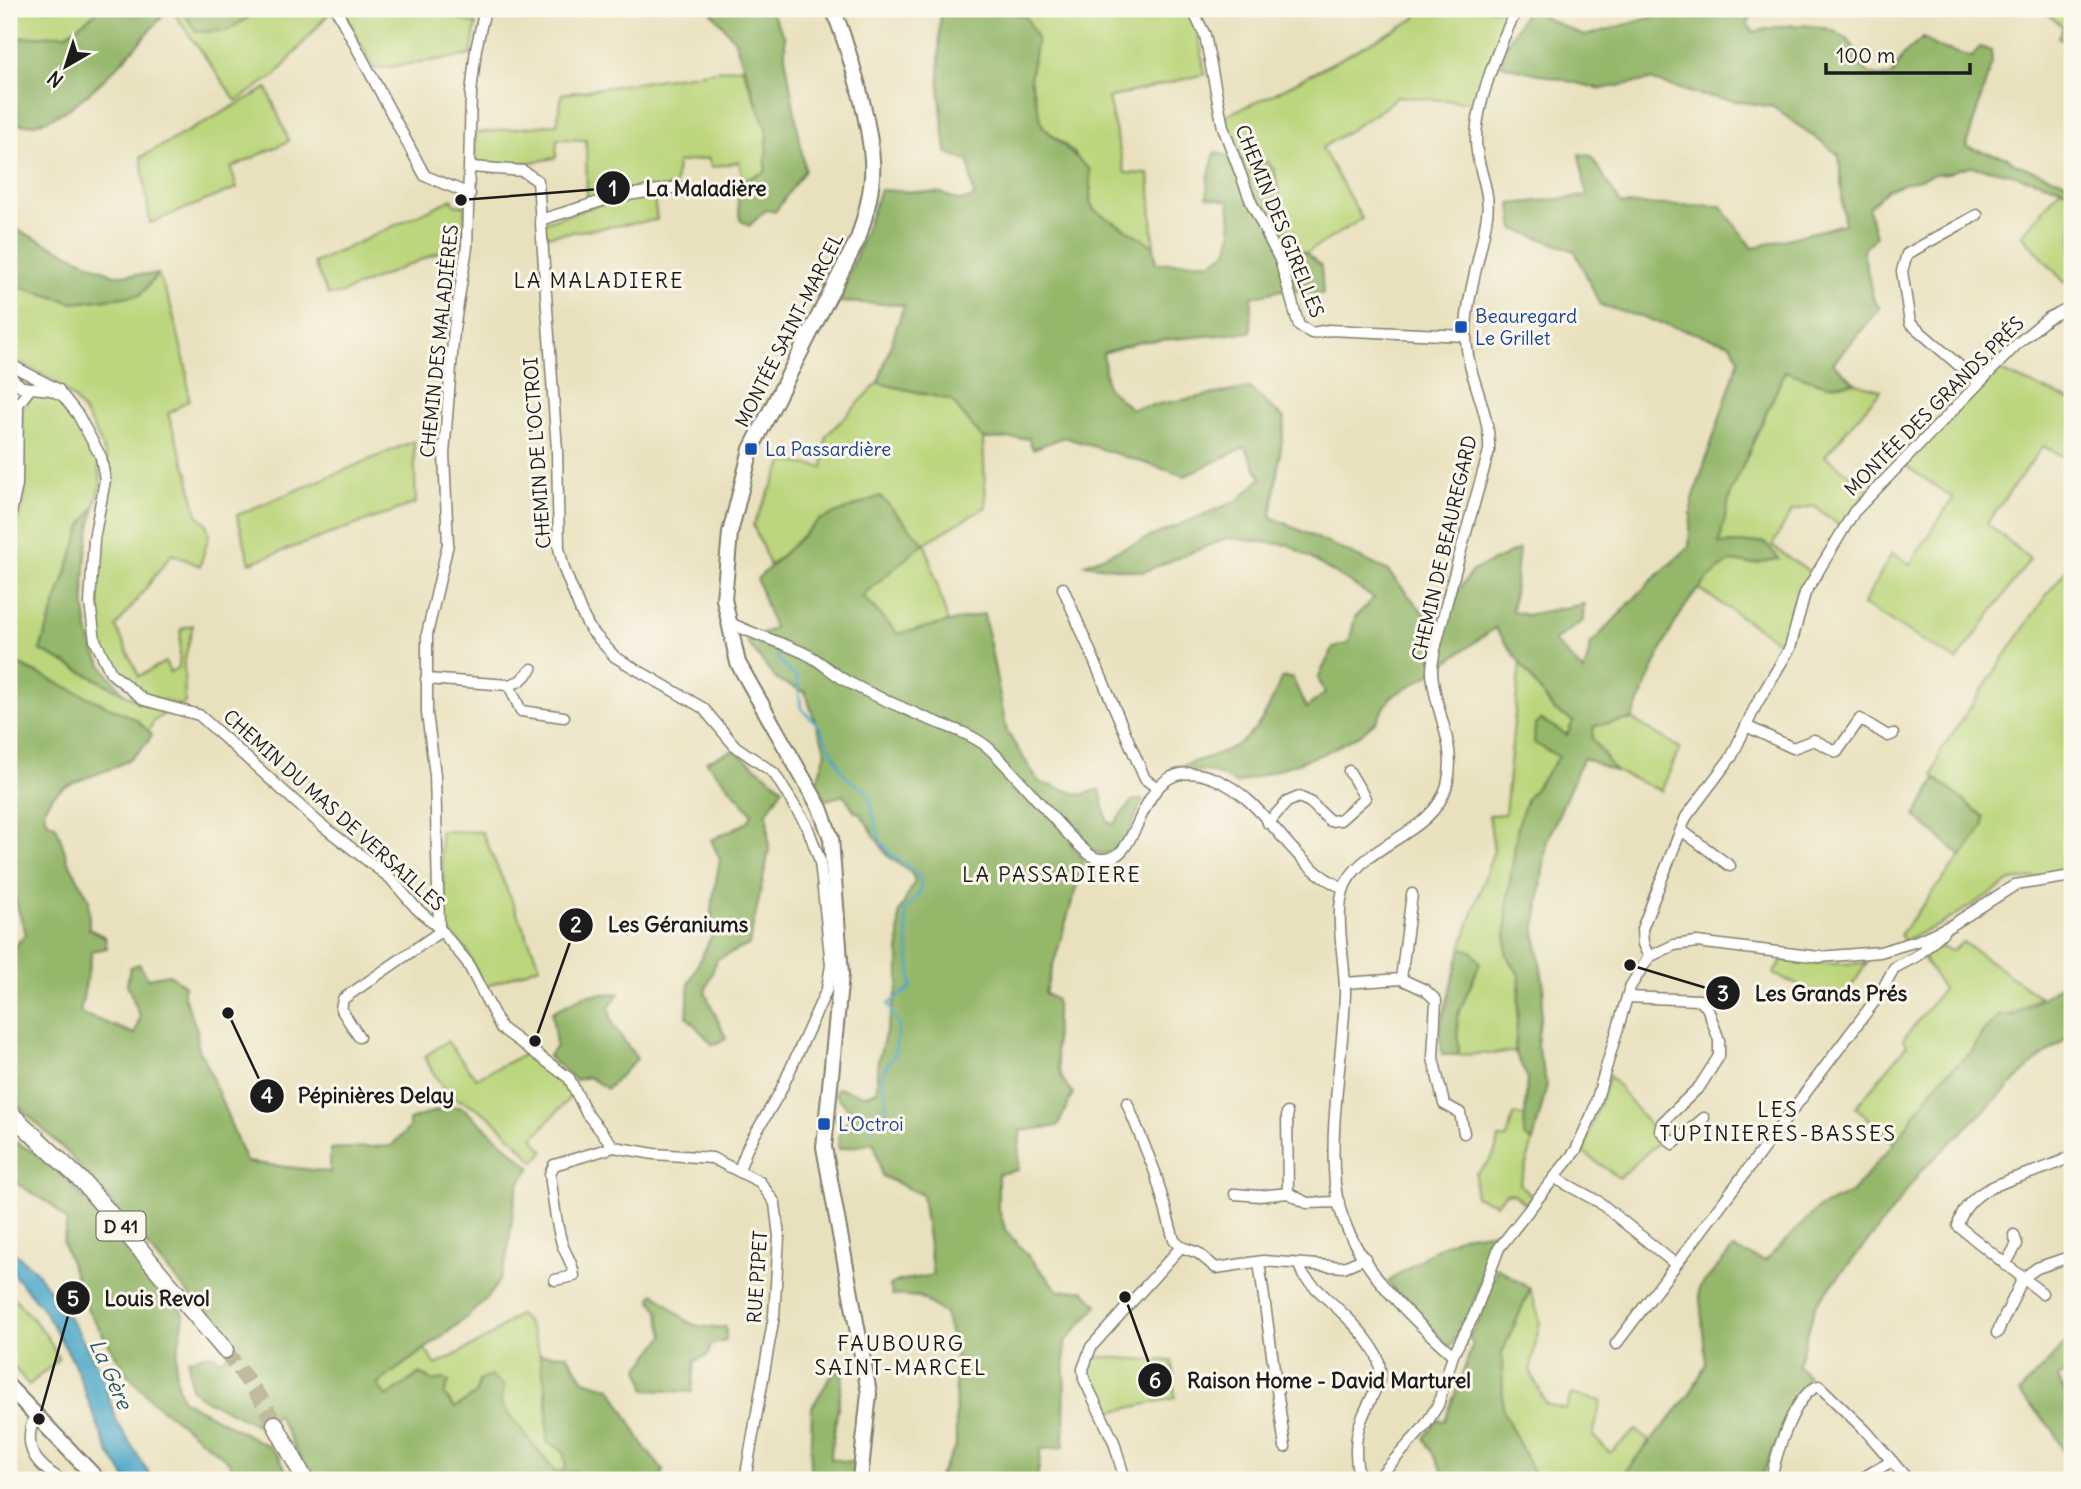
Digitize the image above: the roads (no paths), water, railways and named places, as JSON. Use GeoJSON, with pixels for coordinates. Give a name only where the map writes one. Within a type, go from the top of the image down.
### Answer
{"type":"FeatureCollection","features":[{"type":"Feature","properties":{"kind":"main road","name":"MONTÉE SAINT-MARCEL"},"geometry":{"type":"LineString","coordinates":[[833,9],[866,126],[872,162],[871,181],[858,239],[747,461],[734,507],[726,561],[727,621],[738,663],[827,822],[834,857],[836,964],[824,1147],[869,1393],[860,1480]]}},
{"type":"Feature","properties":{"kind":"main road","name":"D 41"},"geometry":{"type":"LineString","coordinates":[[9,1112],[84,1183],[225,1350]]}},
{"type":"Feature","properties":{"kind":"main road"},"geometry":{"type":"LineString","coordinates":[[9,1387],[98,1480]]}},
{"type":"Feature","properties":{"kind":"main road"},"geometry":{"type":"LineString","coordinates":[[275,1424],[305,1480]]}},
{"type":"Feature","properties":{"kind":"street"},"geometry":{"type":"LineString","coordinates":[[336,9],[425,176],[470,194]]}},
{"type":"Feature","properties":{"kind":"street","name":"CHEMIN DES MALADIÈRES"},"geometry":{"type":"LineString","coordinates":[[440,929],[435,775],[427,713],[427,634],[447,544],[444,454],[454,329],[467,247],[471,93],[476,49],[485,9]]}},
{"type":"Feature","properties":{"kind":"street","name":"CHEMIN DES GIRELLES"},"geometry":{"type":"LineString","coordinates":[[1192,9],[1205,36],[1217,105],[1227,137],[1251,202],[1280,260],[1299,326],[1312,333],[1329,330],[1466,335]]}},
{"type":"Feature","properties":{"kind":"street","name":"CHEMIN DE BEAUREGARD"},"geometry":{"type":"LineString","coordinates":[[1344,888],[1359,867],[1426,819],[1441,800],[1447,784],[1452,751],[1432,670],[1489,451],[1490,438],[1490,427],[1471,377],[1466,335],[1489,200],[1476,150],[1479,115],[1506,32],[1517,9]]}},
{"type":"Feature","properties":{"kind":"street","name":"CHEMIN DE L'OCTROI"},"geometry":{"type":"LineString","coordinates":[[471,166],[523,171],[538,181],[557,450],[559,548],[572,591],[590,629],[615,657],[709,712],[735,746],[774,773],[786,788],[807,826],[820,861],[836,964]]}},
{"type":"Feature","properties":{"kind":"street"},"geometry":{"type":"LineString","coordinates":[[540,220],[615,197],[679,187]]}},
{"type":"Feature","properties":{"kind":"street"},"geometry":{"type":"LineString","coordinates":[[1977,215],[1907,254],[1902,271],[1910,323],[1978,383]]}},
{"type":"Feature","properties":{"kind":"street","name":"MONTÉE DES GRANDS PRÉS"},"geometry":{"type":"LineString","coordinates":[[1649,957],[1643,944],[1642,929],[1681,830],[1700,794],[1732,756],[1790,648],[1805,593],[1854,512],[2034,328],[2072,306]]}},
{"type":"Feature","properties":{"kind":"street"},"geometry":{"type":"LineString","coordinates":[[9,364],[51,384],[63,396]]}},
{"type":"Feature","properties":{"kind":"street"},"geometry":{"type":"LineString","coordinates":[[9,376],[16,383],[30,389],[51,390],[63,396]]}},
{"type":"Feature","properties":{"kind":"street"},"geometry":{"type":"LineString","coordinates":[[9,522],[17,485],[18,404],[30,389]]}},
{"type":"Feature","properties":{"kind":"street","name":"CHEMIN DU MAS DE VERSAILLES"},"geometry":{"type":"LineString","coordinates":[[63,396],[90,435],[101,457],[106,480],[93,539],[90,590],[98,649],[111,673],[132,693],[162,706],[188,710],[220,732],[319,823],[390,878],[416,908],[440,929]]}},
{"type":"Feature","properties":{"kind":"street"},"geometry":{"type":"LineString","coordinates":[[1063,589],[1145,779],[1156,787]]}},
{"type":"Feature","properties":{"kind":"street"},"geometry":{"type":"LineString","coordinates":[[727,621],[745,631],[802,652],[850,684],[985,746],[1020,779],[1088,855],[1104,859],[1124,849],[1156,787],[1181,775],[1214,779],[1236,791],[1310,866],[1344,888],[1342,944],[1345,983],[1334,1155],[1339,1202],[1365,1258],[1408,1314],[1453,1355]]}},
{"type":"Feature","properties":{"kind":"street"},"geometry":{"type":"LineString","coordinates":[[426,679],[509,685],[520,681],[532,669]]}},
{"type":"Feature","properties":{"kind":"street"},"geometry":{"type":"LineString","coordinates":[[509,685],[521,711],[564,717]]}},
{"type":"Feature","properties":{"kind":"street"},"geometry":{"type":"LineString","coordinates":[[1746,726],[1786,746],[1799,747],[1814,740],[1838,752],[1860,719],[1888,736],[1893,734]]}},
{"type":"Feature","properties":{"kind":"street"},"geometry":{"type":"LineString","coordinates":[[1268,823],[1287,803],[1299,797],[1310,802],[1330,821],[1340,820],[1365,798],[1349,771]]}},
{"type":"Feature","properties":{"kind":"street"},"geometry":{"type":"LineString","coordinates":[[1681,830],[1730,866]]}},
{"type":"Feature","properties":{"kind":"street"},"geometry":{"type":"LineString","coordinates":[[1616,1344],[1674,1263],[1749,1172],[1880,994],[1889,973],[1917,956],[1952,925],[2015,885],[2072,876]]}},
{"type":"Feature","properties":{"kind":"street"},"geometry":{"type":"LineString","coordinates":[[1401,979],[1412,894]]}},
{"type":"Feature","properties":{"kind":"street"},"geometry":{"type":"LineString","coordinates":[[1376,1480],[1433,1414],[1442,1395],[1453,1355],[1475,1315],[1496,1252],[1555,1178],[1584,1135],[1627,997],[1637,971],[1649,957],[1674,945],[1698,942],[1819,957],[1850,956],[1895,948],[1952,925]]}},
{"type":"Feature","properties":{"kind":"street"},"geometry":{"type":"LineString","coordinates":[[359,1037],[341,1009],[343,999],[440,929],[467,962],[501,1028],[569,1078],[587,1114],[614,1147],[554,1165],[550,1174],[562,1246],[572,1260],[574,1273],[573,1276],[555,1280]]}},
{"type":"Feature","properties":{"kind":"street"},"geometry":{"type":"LineString","coordinates":[[739,1170],[748,1146],[780,1092],[836,964]]}},
{"type":"Feature","properties":{"kind":"street"},"geometry":{"type":"LineString","coordinates":[[1345,983],[1401,979],[1425,990],[1436,1000],[1433,1058],[1444,1104],[1460,1113],[1464,1133]]}},
{"type":"Feature","properties":{"kind":"street"},"geometry":{"type":"LineString","coordinates":[[1627,997],[1699,1000],[1707,1007],[1719,1040],[1719,1056],[1700,1086],[1662,1123],[1660,1130],[1673,1144],[1704,1118]]}},
{"type":"Feature","properties":{"kind":"street"},"geometry":{"type":"LineString","coordinates":[[1127,1103],[1155,1172],[1174,1240],[1181,1247],[1198,1253],[1216,1268],[1259,1262],[1344,1267],[1365,1258]]}},
{"type":"Feature","properties":{"kind":"street"},"geometry":{"type":"LineString","coordinates":[[1287,1113],[1288,1193]]}},
{"type":"Feature","properties":{"kind":"street","name":"RUE PIPET"},"geometry":{"type":"LineString","coordinates":[[614,1147],[654,1154],[712,1158],[755,1178],[769,1191],[779,1223],[774,1316],[745,1480]]}},
{"type":"Feature","properties":{"kind":"street"},"geometry":{"type":"LineString","coordinates":[[2042,1293],[1958,1226],[1964,1210],[1985,1190],[2047,1170],[2072,1155]]}},
{"type":"Feature","properties":{"kind":"street"},"geometry":{"type":"LineString","coordinates":[[1555,1178],[1599,1202],[1674,1263]]}},
{"type":"Feature","properties":{"kind":"street"},"geometry":{"type":"LineString","coordinates":[[1235,1194],[1259,1196],[1288,1193],[1307,1203],[1339,1202]]}},
{"type":"Feature","properties":{"kind":"street"},"geometry":{"type":"LineString","coordinates":[[2005,1265],[2017,1244],[2014,1235]]}},
{"type":"Feature","properties":{"kind":"street"},"geometry":{"type":"LineString","coordinates":[[1125,1480],[1114,1442],[1084,1379],[1085,1359],[1091,1347],[1181,1247]]}},
{"type":"Feature","properties":{"kind":"street"},"geometry":{"type":"LineString","coordinates":[[1997,1333],[2023,1278],[2037,1268],[2072,1256]]}},
{"type":"Feature","properties":{"kind":"street"},"geometry":{"type":"LineString","coordinates":[[1259,1262],[1285,1447]]}},
{"type":"Feature","properties":{"kind":"street"},"geometry":{"type":"LineString","coordinates":[[1299,1265],[1303,1275],[1366,1340],[1377,1358],[1380,1384],[1361,1420],[1357,1439],[1360,1480]]}},
{"type":"Feature","properties":{"kind":"street"},"geometry":{"type":"LineString","coordinates":[[1771,1480],[1776,1456],[1788,1425],[1808,1393],[1819,1386],[1908,1480]]}},
{"type":"Feature","properties":{"kind":"street"},"geometry":{"type":"LineString","coordinates":[[35,1415],[28,1441],[31,1454],[38,1465],[61,1480]]}},
{"type":"Feature","properties":{"kind":"street"},"geometry":{"type":"LineString","coordinates":[[1859,1480],[1892,1461]]}},
{"type":"Feature","properties":{"kind":"water"},"geometry":{"type":"Polygon","coordinates":[[[9,1248],[35,1270],[78,1331],[101,1373],[117,1422],[153,1480],[127,1480],[107,1449],[73,1361],[43,1309],[9,1269],[9,1248]]]}},
{"type":"Feature","properties":{"kind":"waterway"},"geometry":{"type":"LineString","coordinates":[[777,646],[778,660],[797,678],[801,708],[819,726],[845,776],[868,793],[877,830],[887,850],[920,879],[919,894],[905,911],[912,987],[888,1004],[899,1026],[894,1056],[882,1077],[888,1115],[870,1129]]}},
{"type":"Feature","properties":{"kind":"tunnel"},"geometry":{"type":"LineString","coordinates":[[225,1350],[263,1402],[275,1424]]}},
{"type":"Feature","properties":{"kind":"place","name":"La Maladière"},"geometry":{"type":"Point","coordinates":[461,200]}},
{"type":"Feature","properties":{"kind":"place","name":"Beauregard Le Grillet"},"geometry":{"type":"Point","coordinates":[1461,327]}},
{"type":"Feature","properties":{"kind":"place","name":"La Passardière"},"geometry":{"type":"Point","coordinates":[751,449]}},
{"type":"Feature","properties":{"kind":"place","name":"Les Grands Prés"},"geometry":{"type":"Point","coordinates":[1630,965]}},
{"type":"Feature","properties":{"kind":"place","name":"Pépinières Delay"},"geometry":{"type":"Point","coordinates":[228,1013]}},
{"type":"Feature","properties":{"kind":"place","name":"Les Géraniums"},"geometry":{"type":"Point","coordinates":[535,1041]}},
{"type":"Feature","properties":{"kind":"place","name":"L'Octroi"},"geometry":{"type":"Point","coordinates":[824,1124]}},
{"type":"Feature","properties":{"kind":"place","name":"Raison Home - David Marturel"},"geometry":{"type":"Point","coordinates":[1125,1297]}},
{"type":"Feature","properties":{"kind":"place","name":"Louis Revol"},"geometry":{"type":"Point","coordinates":[39,1419]}},
{"type":"Feature","properties":{"kind":"district","name":"LA MALADIERE"},"geometry":{"type":"Point","coordinates":[599,280]}},
{"type":"Feature","properties":{"kind":"district","name":"LA PASSADIERE"},"geometry":{"type":"Point","coordinates":[1052,874]}},
{"type":"Feature","properties":{"kind":"district","name":"LES TUPINIERES-BASSES"},"geometry":{"type":"Point","coordinates":[1778,1121]}},
{"type":"Feature","properties":{"kind":"district","name":"FAUBOURG SAINT-MARCEL"},"geometry":{"type":"Point","coordinates":[901,1355]}},
{"type":"Feature","properties":{"kind":"water label","name":"La Gère"},"geometry":{"type":"Point","coordinates":[111,1374]}}]}
